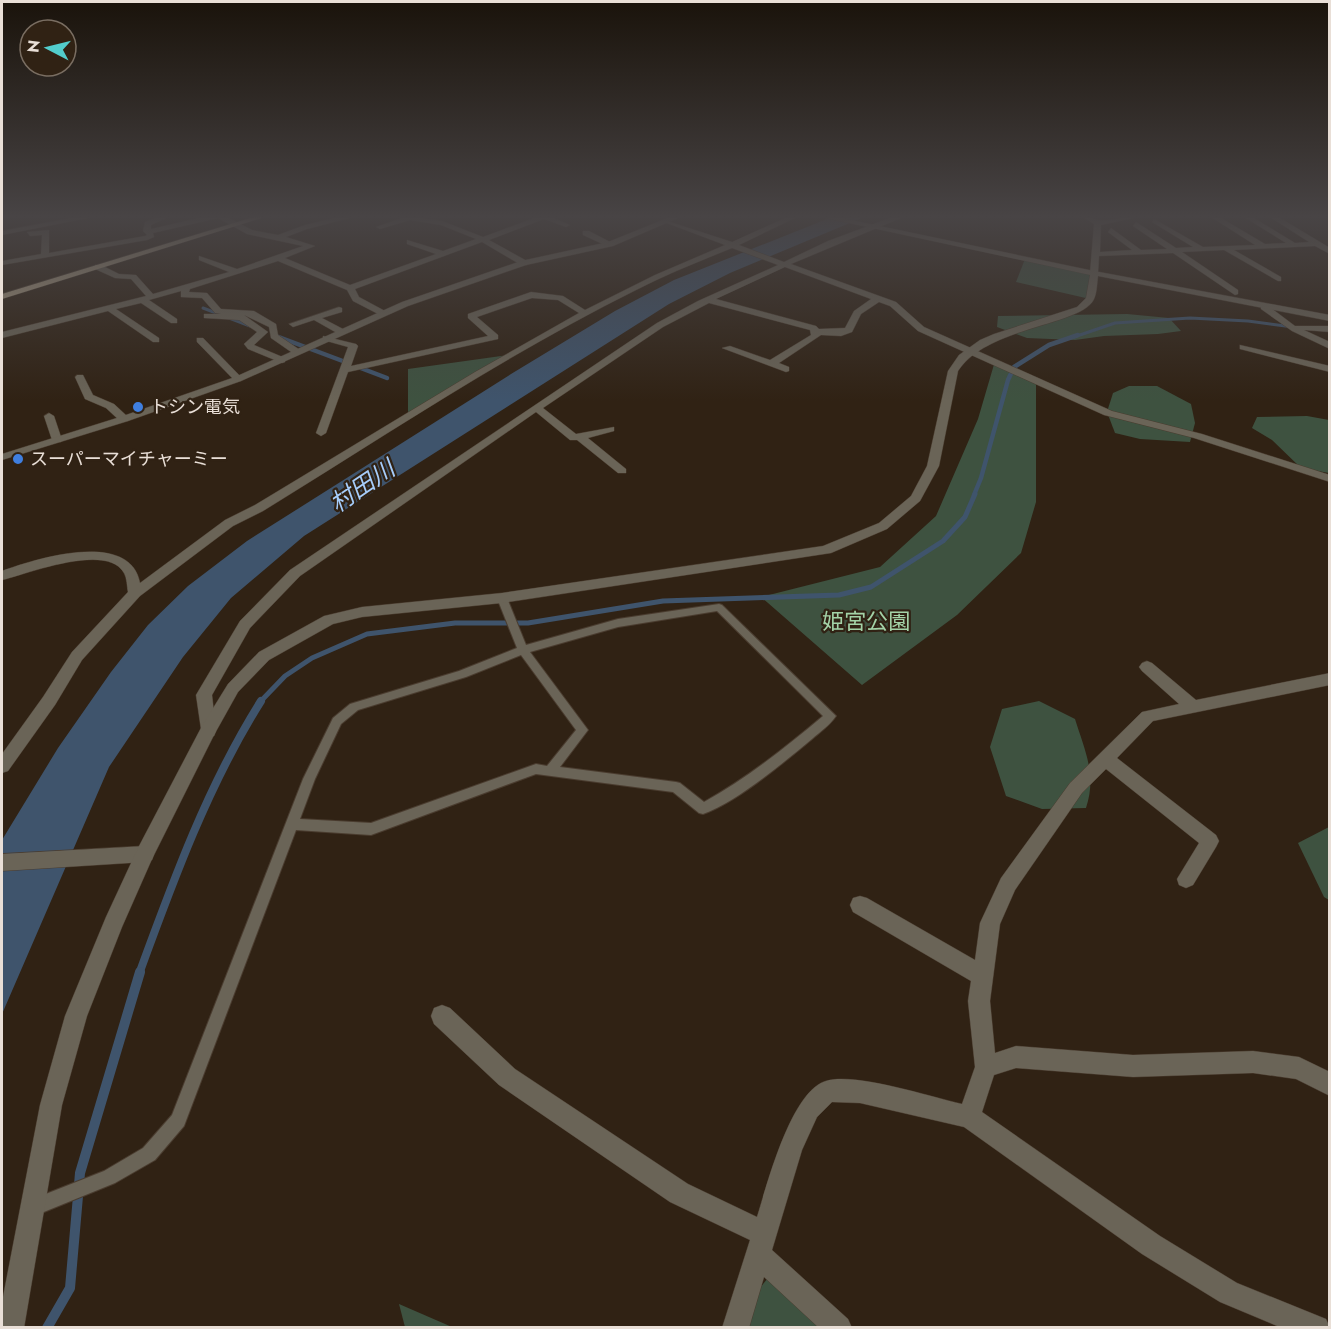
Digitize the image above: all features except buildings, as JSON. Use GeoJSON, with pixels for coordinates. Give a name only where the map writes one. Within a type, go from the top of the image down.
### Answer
{"type":"FeatureCollection","features":[{"type":"Feature","properties":{"kind":"main road"},"geometry":{"type":"LineString","coordinates":[[2,291],[53,277]]}},
{"type":"Feature","properties":{"kind":"main road"},"geometry":{"type":"LineString","coordinates":[[2,297],[61,277]]}},
{"type":"Feature","properties":{"kind":"street"},"geometry":{"type":"LineString","coordinates":[[134,277],[145,297],[174,321]]}},
{"type":"Feature","properties":{"kind":"street"},"geometry":{"type":"LineString","coordinates":[[2,335],[221,277]]}},
{"type":"Feature","properties":{"kind":"street"},"geometry":{"type":"LineString","coordinates":[[324,277],[350,288],[356,299],[382,313]]}},
{"type":"Feature","properties":{"kind":"street"},"geometry":{"type":"LineString","coordinates":[[350,288],[378,277]]}},
{"type":"Feature","properties":{"kind":"street"},"geometry":{"type":"LineString","coordinates":[[2,457],[124,420],[238,379],[382,313],[484,277]]}},
{"type":"Feature","properties":{"kind":"street"},"geometry":{"type":"LineString","coordinates":[[2,766],[49,701],[77,656],[135,594],[229,523],[260,508],[584,314],[655,277]]}},
{"type":"Feature","properties":{"kind":"street"},"geometry":{"type":"LineString","coordinates":[[208,731],[204,695],[245,626],[296,573],[536,407],[660,326],[760,277]]}},
{"type":"Feature","properties":{"kind":"street"},"geometry":{"type":"LineString","coordinates":[[818,277],[892,304],[906,318],[921,328],[1108,413],[1198,436],[1329,479]]}},
{"type":"Feature","properties":{"kind":"street"},"geometry":{"type":"LineString","coordinates":[[10,1328],[51,1105],[76,1016],[113,924],[145,854],[208,731],[233,687],[264,656],[329,620],[362,612],[502,598],[825,550],[883,526],[916,498],[933,466],[954,371],[962,357],[997,336],[1080,309],[1090,299],[1093,277]]}},
{"type":"Feature","properties":{"kind":"street"},"geometry":{"type":"LineString","coordinates":[[1114,277],[1329,318]]}},
{"type":"Feature","properties":{"kind":"street"},"geometry":{"type":"LineString","coordinates":[[1214,277],[1235,292]]}},
{"type":"Feature","properties":{"kind":"street"},"geometry":{"type":"LineString","coordinates":[[186,288],[184,295],[204,295],[218,311],[251,313],[273,326],[274,336],[297,352]]}},
{"type":"Feature","properties":{"kind":"street"},"geometry":{"type":"LineString","coordinates":[[344,370],[495,338],[471,316],[524,296],[553,296],[584,314]]}},
{"type":"Feature","properties":{"kind":"street"},"geometry":{"type":"LineString","coordinates":[[709,300],[813,328],[816,332],[841,333],[849,330],[857,313],[877,299]]}},
{"type":"Feature","properties":{"kind":"street"},"geometry":{"type":"LineString","coordinates":[[1264,307],[1290,326],[1329,346]]}},
{"type":"Feature","properties":{"kind":"street"},"geometry":{"type":"LineString","coordinates":[[109,308],[156,340]]}},
{"type":"Feature","properties":{"kind":"street"},"geometry":{"type":"LineString","coordinates":[[293,324],[339,310]]}},
{"type":"Feature","properties":{"kind":"street"},"geometry":{"type":"LineString","coordinates":[[207,316],[240,316],[263,332],[252,340],[249,344],[251,347],[282,360]]}},
{"type":"Feature","properties":{"kind":"street"},"geometry":{"type":"LineString","coordinates":[[314,317],[340,332]]}},
{"type":"Feature","properties":{"kind":"street"},"geometry":{"type":"LineString","coordinates":[[1290,326],[1329,329]]}},
{"type":"Feature","properties":{"kind":"street"},"geometry":{"type":"LineString","coordinates":[[771,364],[816,336],[816,332]]}},
{"type":"Feature","properties":{"kind":"street"},"geometry":{"type":"LineString","coordinates":[[321,433],[353,346],[326,338]]}},
{"type":"Feature","properties":{"kind":"street"},"geometry":{"type":"LineString","coordinates":[[200,340],[238,379]]}},
{"type":"Feature","properties":{"kind":"street"},"geometry":{"type":"LineString","coordinates":[[1243,347],[1329,369]]}},
{"type":"Feature","properties":{"kind":"street"},"geometry":{"type":"LineString","coordinates":[[727,348],[786,369]]}},
{"type":"Feature","properties":{"kind":"street"},"geometry":{"type":"LineString","coordinates":[[80,377],[89,397],[110,406],[124,420]]}},
{"type":"Feature","properties":{"kind":"street"},"geometry":{"type":"LineString","coordinates":[[536,407],[574,438],[610,429]]}},
{"type":"Feature","properties":{"kind":"street"},"geometry":{"type":"LineString","coordinates":[[49,416],[57,440]]}},
{"type":"Feature","properties":{"kind":"street"},"geometry":{"type":"LineString","coordinates":[[581,438],[622,471]]}},
{"type":"Feature","properties":{"kind":"street"},"geometry":{"type":"LineString","coordinates":[[2,576],[24,567],[88,555],[117,560],[130,570],[135,594]]}},
{"type":"Feature","properties":{"kind":"street"},"geometry":{"type":"LineString","coordinates":[[1147,667],[1192,706]]}},
{"type":"Feature","properties":{"kind":"street"},"geometry":{"type":"LineString","coordinates":[[969,1117],[986,1067],[979,1001],[990,923],[1008,884],[1076,789],[1148,716],[1329,679]]}},
{"type":"Feature","properties":{"kind":"street"},"geometry":{"type":"LineString","coordinates":[[1105,758],[1210,841],[1186,879]]}},
{"type":"Feature","properties":{"kind":"street"},"geometry":{"type":"LineString","coordinates":[[2,864],[145,854]]}},
{"type":"Feature","properties":{"kind":"street"},"geometry":{"type":"LineString","coordinates":[[860,905],[982,976]]}},
{"type":"Feature","properties":{"kind":"street"},"geometry":{"type":"LineString","coordinates":[[442,1016],[507,1077],[761,1244],[839,1328]]}},
{"type":"Feature","properties":{"kind":"street"},"geometry":{"type":"LineString","coordinates":[[986,1067],[1016,1057],[1133,1066],[1253,1062],[1299,1068],[1329,1085]]}},
{"type":"Feature","properties":{"kind":"street"},"geometry":{"type":"LineString","coordinates":[[735,1328],[790,1148],[808,1109],[828,1091],[860,1092],[969,1117],[1151,1245],[1229,1293],[1317,1328]]}},
{"type":"Feature","properties":{"kind":"lane"},"geometry":{"type":"LineString","coordinates":[[502,598],[523,650],[582,730],[550,771]]}},
{"type":"Feature","properties":{"kind":"lane"},"geometry":{"type":"LineString","coordinates":[[31,1209],[109,1177],[149,1155],[178,1120],[292,824],[329,735],[337,721],[354,707],[462,674],[523,650],[618,623],[719,607],[830,716],[753,779],[703,809],[675,787],[536,769],[371,829],[292,824]]}},
{"type":"Feature","properties":{"kind":"green space"},"geometry":{"type":"Polygon","coordinates":[[[1018,277],[1093,277],[1090,299],[1016,282],[1018,277]]]}},
{"type":"Feature","properties":{"kind":"green space"},"geometry":{"type":"Polygon","coordinates":[[[1127,314],[1169,318],[1181,331],[1075,340],[1027,338],[997,327],[998,316],[1127,314]]]}},
{"type":"Feature","properties":{"kind":"green space"},"geometry":{"type":"Polygon","coordinates":[[[515,354],[408,418],[408,369],[515,354]]]}},
{"type":"Feature","properties":{"kind":"green space","name":"姫宮公園"},"geometry":{"type":"Polygon","coordinates":[[[995,361],[1036,380],[1036,502],[1021,553],[957,615],[862,685],[761,597],[880,567],[936,516],[978,419],[995,361]]]}},
{"type":"Feature","properties":{"kind":"green space"},"geometry":{"type":"Polygon","coordinates":[[[1129,386],[1157,386],[1191,404],[1195,423],[1190,442],[1140,439],[1115,433],[1107,412],[1113,393],[1129,386]]]}},
{"type":"Feature","properties":{"kind":"green space"},"geometry":{"type":"Polygon","coordinates":[[[1307,416],[1329,420],[1329,473],[1301,468],[1272,440],[1252,428],[1257,417],[1307,416]]]}},
{"type":"Feature","properties":{"kind":"green space"},"geometry":{"type":"Polygon","coordinates":[[[1039,701],[1075,719],[1090,774],[1086,808],[1042,809],[1006,796],[990,747],[1002,709],[1039,701]]]}},
{"type":"Feature","properties":{"kind":"green space"},"geometry":{"type":"Polygon","coordinates":[[[1329,827],[1329,900],[1324,897],[1298,843],[1329,827]]]}},
{"type":"Feature","properties":{"kind":"green space"},"geometry":{"type":"Polygon","coordinates":[[[782,1261],[850,1328],[727,1328],[782,1261]]]}},
{"type":"Feature","properties":{"kind":"green space"},"geometry":{"type":"Polygon","coordinates":[[[399,1304],[452,1327],[405,1327],[399,1304]]]}},
{"type":"Feature","properties":{"kind":"water","name":"村田川"},"geometry":{"type":"Polygon","coordinates":[[[681,277],[722,277],[669,304],[304,536],[231,598],[183,657],[109,767],[2,1014],[2,840],[58,748],[111,672],[148,625],[188,586],[247,541],[511,374],[615,311],[681,277]]]}},
{"type":"Feature","properties":{"kind":"waterway"},"geometry":{"type":"LineString","coordinates":[[203,308],[250,326]]}},
{"type":"Feature","properties":{"kind":"waterway"},"geometry":{"type":"LineString","coordinates":[[1074,337],[1115,323],[1190,318],[1248,321],[1293,327]]}},
{"type":"Feature","properties":{"kind":"waterway"},"geometry":{"type":"LineString","coordinates":[[974,495],[981,478],[1008,380],[1014,367],[1049,345],[1078,335]]}},
{"type":"Feature","properties":{"kind":"waterway"},"geometry":{"type":"LineString","coordinates":[[278,337],[276,336],[348,363]]}},
{"type":"Feature","properties":{"kind":"waterway"},"geometry":{"type":"LineString","coordinates":[[358,367],[387,378]]}},
{"type":"Feature","properties":{"kind":"waterway"},"geometry":{"type":"LineString","coordinates":[[260,702],[285,676],[312,658],[367,634],[455,623],[528,623],[663,601],[839,595],[871,587],[943,541],[965,517],[975,494]]}},
{"type":"Feature","properties":{"kind":"waterway"},"geometry":{"type":"LineString","coordinates":[[139,974],[208,800],[224,766],[261,701]]}},
{"type":"Feature","properties":{"kind":"waterway"},"geometry":{"type":"LineString","coordinates":[[47,1328],[70,1288],[80,1173],[140,972]]}},
{"type":"Feature","properties":{"kind":"place","name":"トシン電気"},"geometry":{"type":"Point","coordinates":[138,407]}},
{"type":"Feature","properties":{"kind":"place","name":"スーパーマイチャーミー"},"geometry":{"type":"Point","coordinates":[18,459]}}]}
